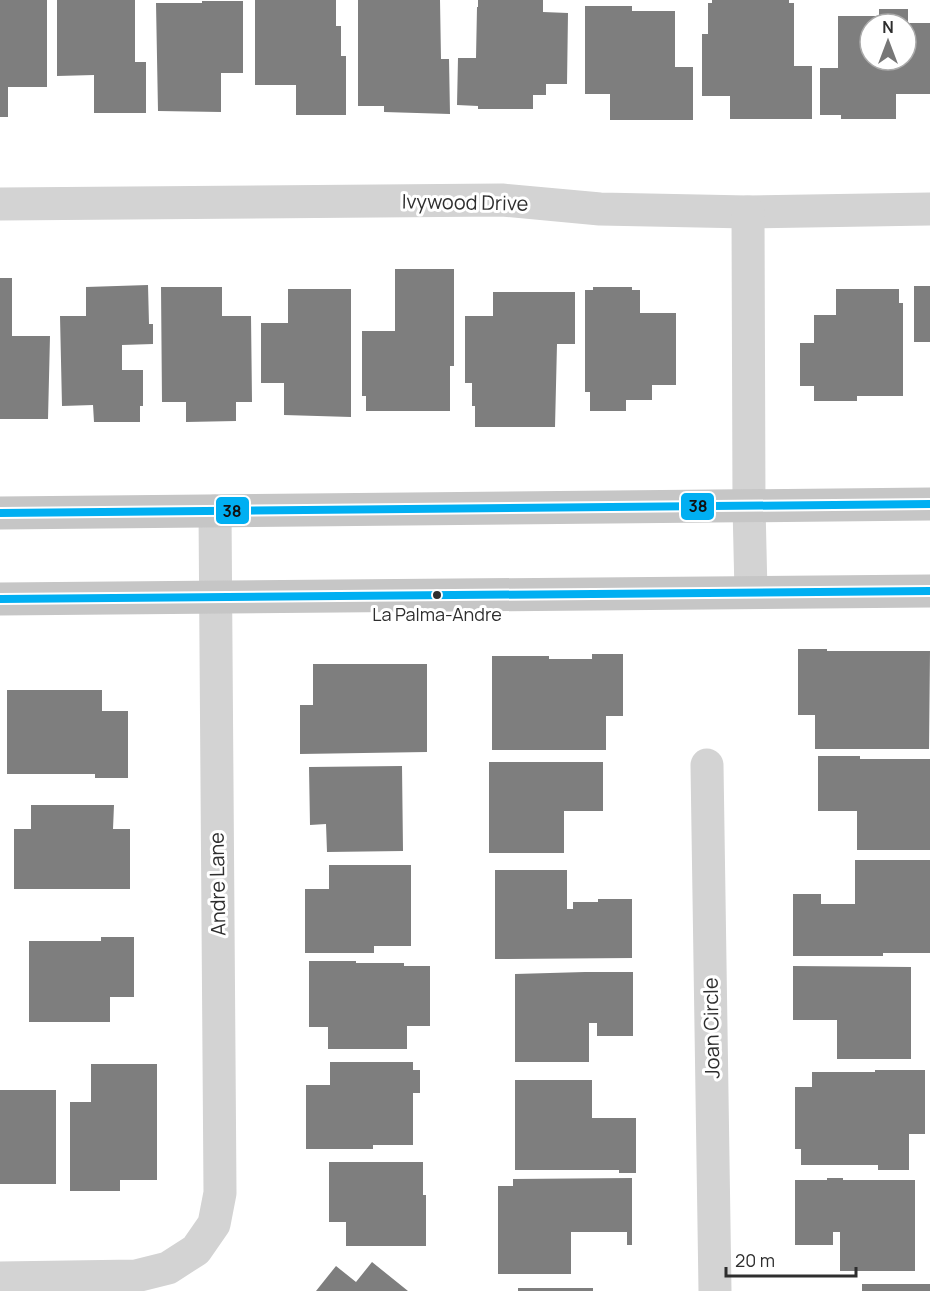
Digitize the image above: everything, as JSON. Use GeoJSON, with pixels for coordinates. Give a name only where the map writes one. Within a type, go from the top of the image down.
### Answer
{"type":"FeatureCollection","features":[{"type":"Feature","properties":{"kind":"main road"},"geometry":{"type":"LineString","coordinates":[[0,513],[930,504]]}},
{"type":"Feature","properties":{"kind":"main road"},"geometry":{"type":"LineString","coordinates":[[0,598],[930,591]]}},
{"type":"Feature","properties":{"kind":"street","name":"Ivywood Drive"},"geometry":{"type":"LineString","coordinates":[[0,204],[502,200],[600,209],[748,212],[930,209]]}},
{"type":"Feature","properties":{"kind":"street"},"geometry":{"type":"LineString","coordinates":[[748,212],[749,506],[752,592]]}},
{"type":"Feature","properties":{"kind":"street","name":"Andre Lane"},"geometry":{"type":"LineString","coordinates":[[0,1278],[136,1276],[168,1268],[196,1250],[214,1224],[220,1193],[215,511]]}},
{"type":"Feature","properties":{"kind":"street","name":"Joan Circle"},"geometry":{"type":"LineString","coordinates":[[707,765],[715,1291]]}},
{"type":"Feature","properties":{"kind":"building"},"geometry":{"type":"Polygon","coordinates":[[[0,0],[47,0],[47,87],[8,87],[8,117],[0,117],[0,0]]]}},
{"type":"Feature","properties":{"kind":"building"},"geometry":{"type":"Polygon","coordinates":[[[57,0],[135,0],[135,62],[146,62],[146,113],[94,113],[94,75],[57,76],[57,0]]]}},
{"type":"Feature","properties":{"kind":"building"},"geometry":{"type":"Polygon","coordinates":[[[255,0],[336,0],[336,26],[341,26],[341,56],[346,56],[346,115],[296,115],[296,85],[255,85],[255,0]]]}},
{"type":"Feature","properties":{"kind":"building"},"geometry":{"type":"Polygon","coordinates":[[[358,0],[440,0],[441,59],[449,59],[450,114],[384,112],[384,106],[358,106],[358,0]]]}},
{"type":"Feature","properties":{"kind":"building"},"geometry":{"type":"Polygon","coordinates":[[[478,0],[543,0],[543,12],[568,13],[567,84],[546,84],[546,95],[533,95],[533,109],[478,109],[478,106],[457,105],[458,58],[476,58],[478,0]]]}},
{"type":"Feature","properties":{"kind":"building"},"geometry":{"type":"Polygon","coordinates":[[[712,0],[789,0],[789,3],[794,3],[794,66],[812,66],[812,119],[730,119],[730,96],[702,96],[702,34],[708,34],[708,3],[712,3],[712,0]]]}},
{"type":"Feature","properties":{"kind":"building"},"geometry":{"type":"Polygon","coordinates":[[[202,1],[243,1],[243,73],[221,73],[221,112],[158,111],[156,3],[202,3],[202,1]]]}},
{"type":"Feature","properties":{"kind":"building"},"geometry":{"type":"Polygon","coordinates":[[[585,6],[632,6],[632,11],[675,11],[675,67],[693,67],[693,120],[610,120],[610,94],[585,94],[585,6]]]}},
{"type":"Feature","properties":{"kind":"building"},"geometry":{"type":"Polygon","coordinates":[[[879,9],[908,9],[908,12],[879,12],[879,9]]]}},
{"type":"Feature","properties":{"kind":"building"},"geometry":{"type":"Polygon","coordinates":[[[838,16],[858,16],[858,72],[918,72],[918,23],[930,23],[930,94],[896,94],[896,119],[841,119],[841,115],[820,115],[820,68],[838,68],[838,16]]]}},
{"type":"Feature","properties":{"kind":"building"},"geometry":{"type":"Polygon","coordinates":[[[395,269],[454,269],[454,366],[450,366],[450,411],[366,411],[366,396],[362,396],[362,331],[395,331],[395,269]]]}},
{"type":"Feature","properties":{"kind":"building"},"geometry":{"type":"Polygon","coordinates":[[[0,278],[12,278],[12,336],[50,336],[48,419],[0,419],[0,278]]]}},
{"type":"Feature","properties":{"kind":"building"},"geometry":{"type":"Polygon","coordinates":[[[148,285],[149,324],[153,324],[153,344],[122,345],[122,370],[143,370],[143,406],[140,406],[140,422],[94,422],[93,405],[62,406],[60,316],[86,316],[86,287],[148,285]]]}},
{"type":"Feature","properties":{"kind":"building"},"geometry":{"type":"Polygon","coordinates":[[[914,286],[930,286],[930,342],[914,342],[914,286]]]}},
{"type":"Feature","properties":{"kind":"building"},"geometry":{"type":"Polygon","coordinates":[[[161,287],[222,287],[222,316],[251,316],[252,402],[236,402],[236,421],[186,422],[186,402],[162,402],[161,287]]]}},
{"type":"Feature","properties":{"kind":"building"},"geometry":{"type":"Polygon","coordinates":[[[593,287],[632,287],[632,290],[640,290],[640,313],[676,313],[676,385],[652,385],[652,400],[626,400],[626,411],[590,411],[590,392],[585,392],[585,290],[593,290],[593,287]]]}},
{"type":"Feature","properties":{"kind":"building"},"geometry":{"type":"Polygon","coordinates":[[[288,289],[351,289],[351,417],[284,415],[284,383],[261,383],[261,323],[288,323],[288,289]]]}},
{"type":"Feature","properties":{"kind":"building"},"geometry":{"type":"Polygon","coordinates":[[[836,289],[899,289],[899,303],[903,303],[903,396],[857,396],[857,401],[814,401],[814,386],[800,386],[800,343],[814,343],[814,315],[836,315],[836,289]]]}},
{"type":"Feature","properties":{"kind":"building"},"geometry":{"type":"Polygon","coordinates":[[[493,292],[575,292],[575,344],[557,344],[555,427],[475,427],[472,383],[465,383],[465,316],[493,316],[493,292]]]}},
{"type":"Feature","properties":{"kind":"building"},"geometry":{"type":"Polygon","coordinates":[[[798,649],[930,651],[929,749],[815,749],[815,715],[798,715],[798,649]]]}},
{"type":"Feature","properties":{"kind":"building"},"geometry":{"type":"Polygon","coordinates":[[[592,654],[623,654],[623,716],[606,716],[606,750],[492,750],[492,656],[592,659],[592,654]]]}},
{"type":"Feature","properties":{"kind":"building"},"geometry":{"type":"Polygon","coordinates":[[[313,664],[427,664],[427,752],[300,754],[300,705],[313,705],[313,664]]]}},
{"type":"Feature","properties":{"kind":"building"},"geometry":{"type":"Polygon","coordinates":[[[7,690],[102,690],[102,711],[128,711],[128,778],[95,778],[95,774],[7,774],[7,690]]]}},
{"type":"Feature","properties":{"kind":"building"},"geometry":{"type":"Polygon","coordinates":[[[818,756],[860,756],[860,759],[930,759],[930,850],[857,850],[857,811],[818,811],[818,756]]]}},
{"type":"Feature","properties":{"kind":"building"},"geometry":{"type":"Polygon","coordinates":[[[489,762],[603,762],[603,811],[564,811],[564,853],[489,853],[489,762]]]}},
{"type":"Feature","properties":{"kind":"building"},"geometry":{"type":"Polygon","coordinates":[[[402,766],[403,851],[327,852],[326,824],[310,825],[309,767],[402,766]]]}},
{"type":"Feature","properties":{"kind":"building"},"geometry":{"type":"Polygon","coordinates":[[[31,805],[114,805],[113,829],[130,829],[130,889],[14,889],[14,829],[31,829],[31,805]]]}},
{"type":"Feature","properties":{"kind":"building"},"geometry":{"type":"Polygon","coordinates":[[[855,860],[930,860],[930,953],[883,953],[883,956],[793,956],[793,894],[821,894],[821,904],[855,904],[855,860]]]}},
{"type":"Feature","properties":{"kind":"building"},"geometry":{"type":"Polygon","coordinates":[[[329,865],[411,865],[411,946],[374,946],[374,953],[305,953],[305,889],[329,889],[329,865]]]}},
{"type":"Feature","properties":{"kind":"building"},"geometry":{"type":"Polygon","coordinates":[[[495,870],[567,870],[567,909],[573,909],[573,902],[632,899],[632,958],[495,959],[495,870]]]}},
{"type":"Feature","properties":{"kind":"building"},"geometry":{"type":"Polygon","coordinates":[[[101,937],[134,937],[134,997],[110,997],[110,1022],[29,1022],[29,941],[101,941],[101,937]]]}},
{"type":"Feature","properties":{"kind":"building"},"geometry":{"type":"Polygon","coordinates":[[[309,961],[356,961],[356,963],[404,963],[404,966],[430,966],[430,1026],[407,1026],[407,1049],[328,1049],[328,1027],[309,1027],[309,961]]]}},
{"type":"Feature","properties":{"kind":"building"},"geometry":{"type":"Polygon","coordinates":[[[793,966],[911,967],[911,1059],[837,1059],[837,1020],[793,1020],[793,966]]]}},
{"type":"Feature","properties":{"kind":"building"},"geometry":{"type":"Polygon","coordinates":[[[633,972],[633,1036],[597,1036],[597,1023],[589,1023],[589,1062],[515,1062],[515,974],[633,972]]]}},
{"type":"Feature","properties":{"kind":"building"},"geometry":{"type":"Polygon","coordinates":[[[330,1062],[413,1062],[413,1070],[420,1070],[420,1093],[413,1093],[413,1145],[373,1145],[373,1149],[306,1149],[306,1085],[330,1085],[330,1062]]]}},
{"type":"Feature","properties":{"kind":"building"},"geometry":{"type":"Polygon","coordinates":[[[91,1064],[157,1064],[157,1180],[120,1180],[120,1191],[70,1191],[70,1102],[91,1102],[91,1064]]]}},
{"type":"Feature","properties":{"kind":"building"},"geometry":{"type":"Polygon","coordinates":[[[875,1070],[925,1070],[925,1134],[909,1134],[909,1170],[878,1170],[878,1165],[801,1165],[801,1149],[795,1149],[795,1087],[812,1087],[812,1072],[875,1072],[875,1070]]]}},
{"type":"Feature","properties":{"kind":"building"},"geometry":{"type":"Polygon","coordinates":[[[515,1080],[592,1080],[592,1118],[636,1118],[636,1173],[619,1173],[619,1170],[515,1170],[515,1080]]]}},
{"type":"Feature","properties":{"kind":"building"},"geometry":{"type":"Polygon","coordinates":[[[0,1090],[56,1090],[56,1184],[0,1184],[0,1090]]]}},
{"type":"Feature","properties":{"kind":"building"},"geometry":{"type":"Polygon","coordinates":[[[329,1162],[423,1162],[423,1195],[426,1195],[426,1246],[346,1246],[346,1222],[329,1222],[329,1162]]]}},
{"type":"Feature","properties":{"kind":"building"},"geometry":{"type":"Polygon","coordinates":[[[632,1178],[632,1245],[627,1245],[627,1232],[571,1232],[571,1274],[498,1274],[498,1186],[513,1186],[513,1179],[632,1178]]]}},
{"type":"Feature","properties":{"kind":"building"},"geometry":{"type":"Polygon","coordinates":[[[827,1178],[915,1180],[915,1271],[840,1271],[840,1232],[833,1232],[833,1245],[795,1245],[795,1180],[827,1180],[827,1178]]]}},
{"type":"Feature","properties":{"kind":"building"},"geometry":{"type":"Polygon","coordinates":[[[372,1262],[408,1291],[316,1291],[336,1266],[356,1282],[372,1262]]]}},
{"type":"Feature","properties":{"kind":"building"},"geometry":{"type":"Polygon","coordinates":[[[862,1284],[930,1284],[930,1291],[862,1291],[862,1284]]]}},
{"type":"Feature","properties":{"kind":"building"},"geometry":{"type":"Polygon","coordinates":[[[518,1288],[593,1288],[593,1291],[518,1291],[518,1288]]]}},
{"type":"Feature","properties":{"kind":"transit line","name":"38"},"geometry":{"type":"LineString","coordinates":[[0,513],[930,504]]}},
{"type":"Feature","properties":{"kind":"transit line","name":"38"},"geometry":{"type":"LineString","coordinates":[[0,599],[930,591]]}},
{"type":"Feature","properties":{"kind":"place","name":"La Palma-Andre"},"geometry":{"type":"Point","coordinates":[437,595]}}]}
